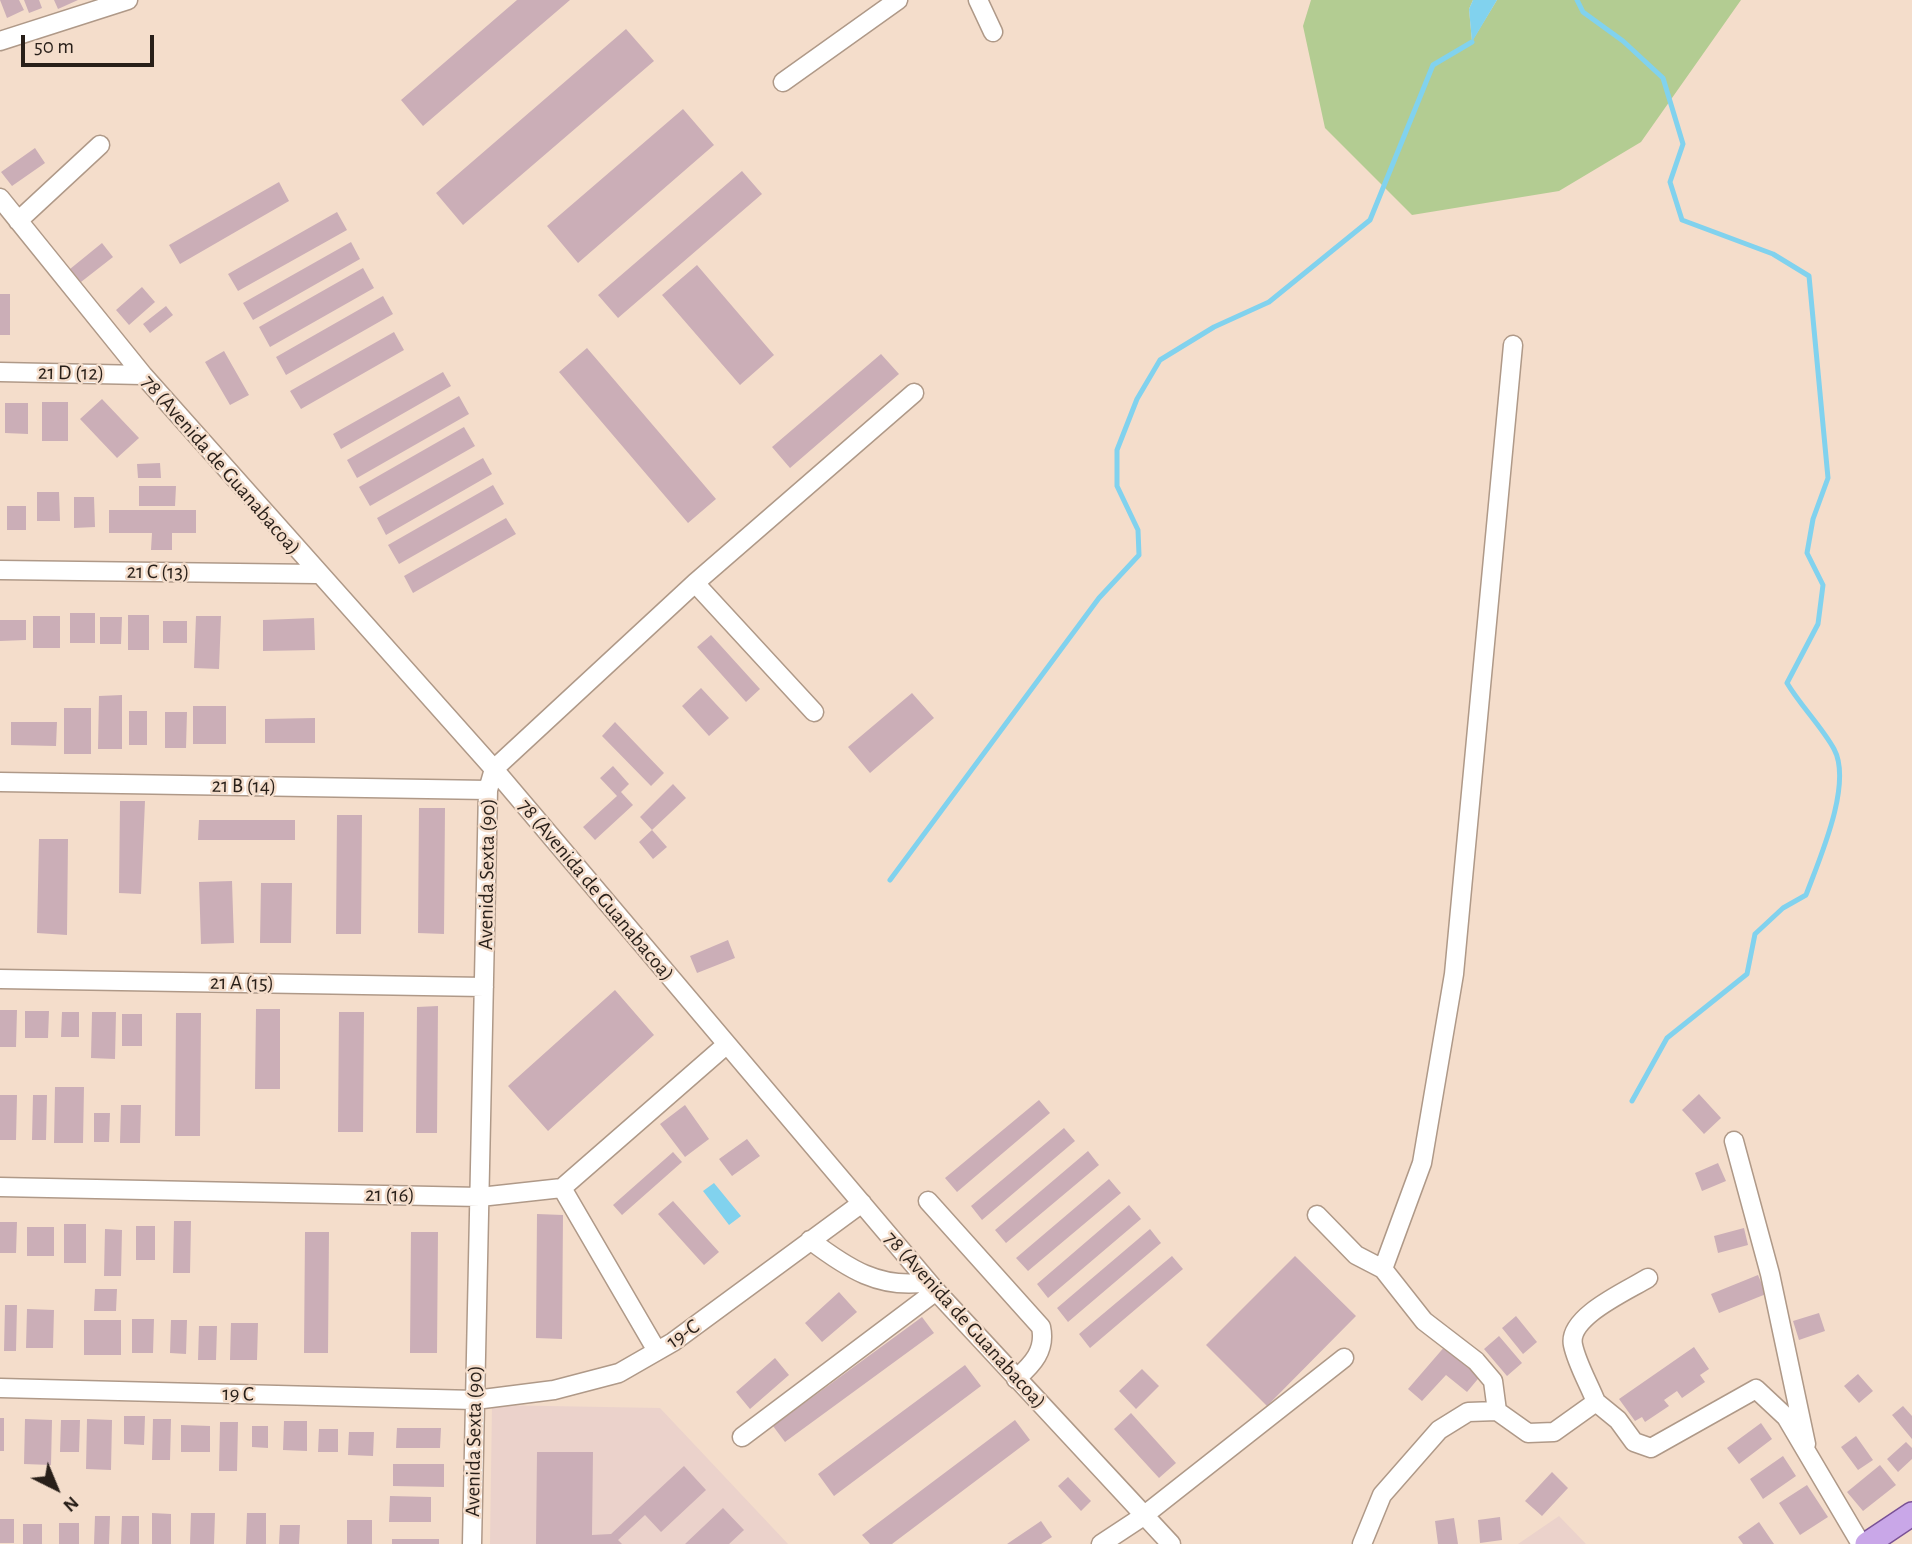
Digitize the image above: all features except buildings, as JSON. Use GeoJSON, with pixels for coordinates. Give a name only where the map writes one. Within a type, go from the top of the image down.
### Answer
{"type":"FeatureCollection","features":[{"type":"Feature","properties":{"kind":"main road"},"geometry":{"type":"LineString","coordinates":[[1864,1544],[1912,1514]]}},
{"type":"Feature","properties":{"kind":"street"},"geometry":{"type":"LineString","coordinates":[[0,41],[128,0]]}},
{"type":"Feature","properties":{"kind":"street"},"geometry":{"type":"LineString","coordinates":[[783,82],[898,0]]}},
{"type":"Feature","properties":{"kind":"street"},"geometry":{"type":"LineString","coordinates":[[978,0],[993,32]]}},
{"type":"Feature","properties":{"kind":"street"},"geometry":{"type":"LineString","coordinates":[[18,221],[100,145]]}},
{"type":"Feature","properties":{"kind":"street","name":"78 (Avenida de Guanabacoa)"},"geometry":{"type":"LineString","coordinates":[[0,198],[143,375],[317,574],[494,769],[932,1287],[1142,1517],[1171,1544]]}},
{"type":"Feature","properties":{"kind":"street"},"geometry":{"type":"LineString","coordinates":[[1383,1269],[1422,1163],[1454,975],[1513,345]]}},
{"type":"Feature","properties":{"kind":"street","name":"21 D (12)"},"geometry":{"type":"LineString","coordinates":[[0,372],[143,375]]}},
{"type":"Feature","properties":{"kind":"street","name":"Avenida Sexta (90)"},"geometry":{"type":"LineString","coordinates":[[472,1544],[488,790],[494,769],[695,583],[914,393]]}},
{"type":"Feature","properties":{"kind":"street","name":"21 C (13)"},"geometry":{"type":"LineString","coordinates":[[0,570],[317,574]]}},
{"type":"Feature","properties":{"kind":"street"},"geometry":{"type":"LineString","coordinates":[[695,583],[814,712]]}},
{"type":"Feature","properties":{"kind":"street","name":"21 B (14)"},"geometry":{"type":"LineString","coordinates":[[0,782],[488,790]]}},
{"type":"Feature","properties":{"kind":"street","name":"21 A (15)"},"geometry":{"type":"LineString","coordinates":[[0,979],[484,987]]}},
{"type":"Feature","properties":{"kind":"street"},"geometry":{"type":"LineString","coordinates":[[657,1351],[562,1188],[726,1045]]}},
{"type":"Feature","properties":{"kind":"street"},"geometry":{"type":"LineString","coordinates":[[1734,1141],[1770,1275],[1807,1452]]}},
{"type":"Feature","properties":{"kind":"street","name":"21 (16)"},"geometry":{"type":"LineString","coordinates":[[0,1187],[480,1197],[562,1188]]}},
{"type":"Feature","properties":{"kind":"street"},"geometry":{"type":"LineString","coordinates":[[928,1201],[1041,1327],[1044,1339],[1041,1350],[1032,1364],[1016,1379]]}},
{"type":"Feature","properties":{"kind":"street","name":"19-C"},"geometry":{"type":"LineString","coordinates":[[475,1400],[554,1390],[619,1373],[657,1351],[862,1203]]}},
{"type":"Feature","properties":{"kind":"street"},"geometry":{"type":"LineString","coordinates":[[1317,1215],[1356,1255],[1383,1269],[1423,1321],[1476,1361],[1493,1381],[1497,1411]]}},
{"type":"Feature","properties":{"kind":"street"},"geometry":{"type":"LineString","coordinates":[[810,1240],[844,1267],[865,1277],[932,1287]]}},
{"type":"Feature","properties":{"kind":"street"},"geometry":{"type":"LineString","coordinates":[[1648,1278],[1584,1317],[1573,1331],[1573,1344],[1596,1402],[1618,1420],[1634,1442],[1651,1448],[1756,1389],[1786,1418],[1864,1544]]}},
{"type":"Feature","properties":{"kind":"street"},"geometry":{"type":"LineString","coordinates":[[742,1437],[932,1287]]}},
{"type":"Feature","properties":{"kind":"street"},"geometry":{"type":"LineString","coordinates":[[1101,1544],[1142,1517],[1344,1358]]}},
{"type":"Feature","properties":{"kind":"street","name":"19 C"},"geometry":{"type":"LineString","coordinates":[[0,1388],[475,1400]]}},
{"type":"Feature","properties":{"kind":"street"},"geometry":{"type":"LineString","coordinates":[[1362,1544],[1382,1495],[1439,1430],[1468,1412],[1497,1411],[1528,1433],[1554,1432],[1596,1402]]}},
{"type":"Feature","properties":{"kind":"shaded area"},"geometry":{"type":"Polygon","coordinates":[[[492,1405],[660,1408],[788,1544],[490,1544],[492,1405]]]}},
{"type":"Feature","properties":{"kind":"shaded area"},"geometry":{"type":"Polygon","coordinates":[[[1559,1516],[1586,1544],[1518,1544],[1559,1516]]]}},
{"type":"Feature","properties":{"kind":"green space"},"geometry":{"type":"Polygon","coordinates":[[[1311,0],[1473,0],[1469,9],[1472,41],[1497,0],[1741,0],[1641,142],[1559,191],[1412,215],[1325,128],[1303,26],[1311,0]]]}},
{"type":"Feature","properties":{"kind":"water"},"geometry":{"type":"Polygon","coordinates":[[[1473,0],[1497,0],[1472,42],[1469,9],[1473,0]]]}},
{"type":"Feature","properties":{"kind":"water"},"geometry":{"type":"Polygon","coordinates":[[[714,1183],[741,1216],[729,1225],[703,1191],[714,1183]]]}},
{"type":"Feature","properties":{"kind":"waterway"},"geometry":{"type":"LineString","coordinates":[[1577,0],[1583,12],[1623,41],[1663,78],[1683,144],[1670,182],[1682,220],[1773,254],[1809,276],[1828,478],[1813,519],[1807,553],[1823,585],[1818,624],[1787,683],[1829,741],[1839,764],[1837,801],[1826,843],[1806,895],[1783,908],[1755,934],[1747,974],[1667,1038],[1632,1101]]}},
{"type":"Feature","properties":{"kind":"waterway"},"geometry":{"type":"LineString","coordinates":[[890,880],[1099,598],[1139,555],[1138,530],[1117,486],[1117,450],[1137,399],[1160,360],[1214,327],[1269,302],[1370,220],[1433,65],[1472,42]]}}]}
